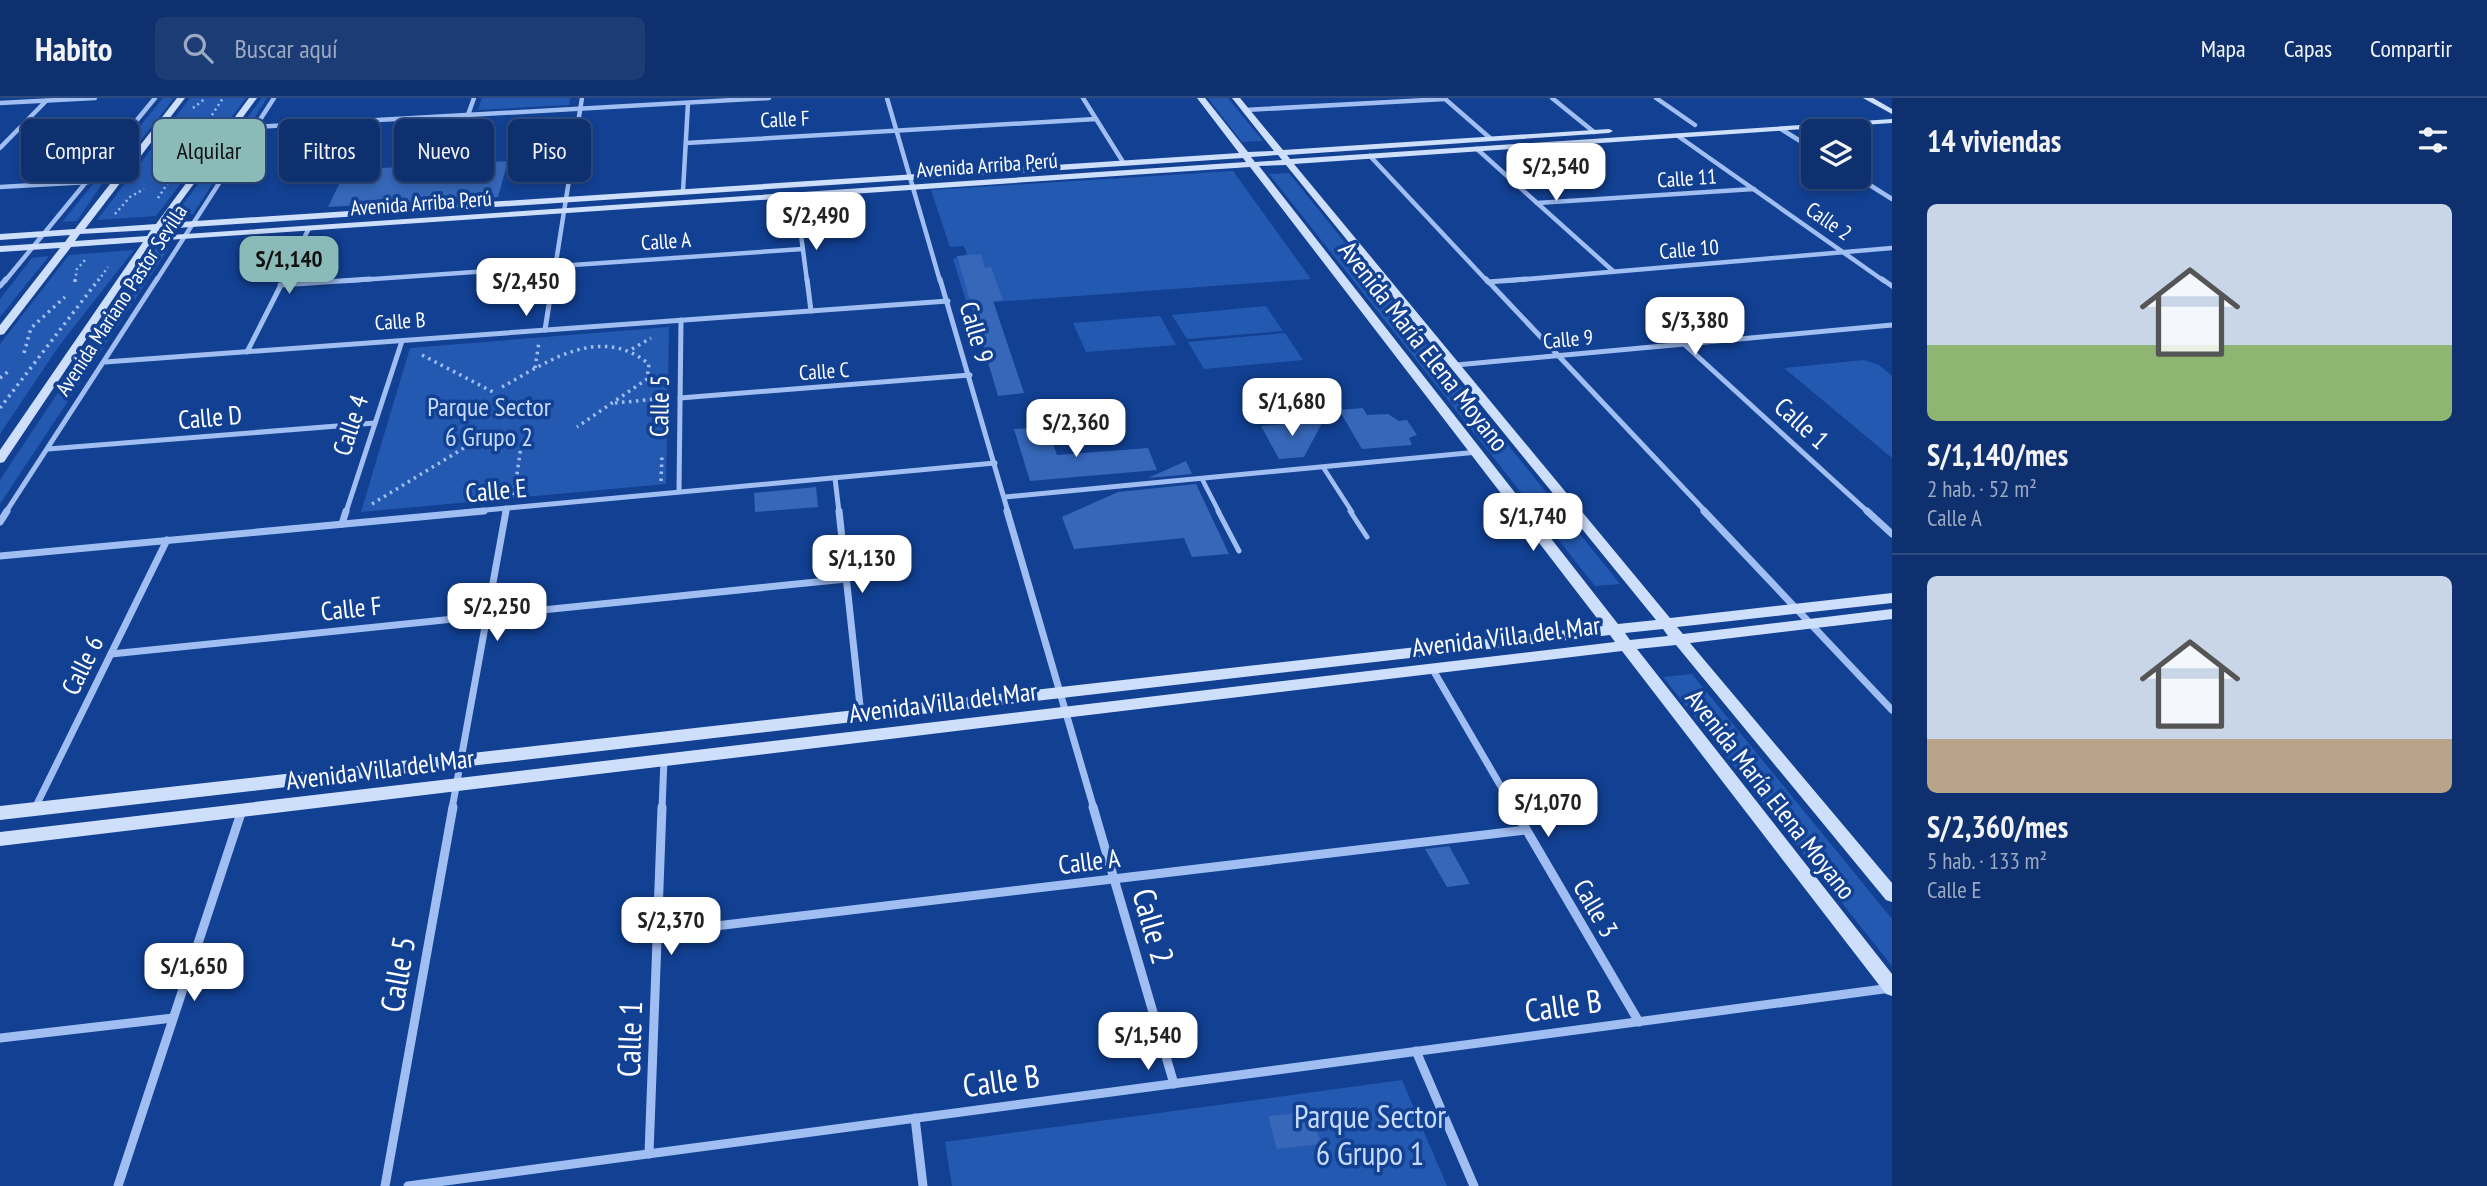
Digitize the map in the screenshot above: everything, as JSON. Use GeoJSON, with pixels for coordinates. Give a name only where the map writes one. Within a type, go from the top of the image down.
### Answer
{"type":"FeatureCollection","features":[{"type":"Feature","properties":{"kind":"street"},"geometry":{"type":"LineString","coordinates":[[0,103],[95,98]]}},
{"type":"Feature","properties":{"kind":"street"},"geometry":{"type":"LineString","coordinates":[[138,119],[155,98]]}},
{"type":"Feature","properties":{"kind":"street"},"geometry":{"type":"LineString","coordinates":[[0,332],[181,98]]}},
{"type":"Feature","properties":{"kind":"street","name":"Avenida Mariano Pastor Sevilla"},"geometry":{"type":"LineString","coordinates":[[0,459],[159,226],[253,98]]}},
{"type":"Feature","properties":{"kind":"street","name":"Avenida Mariano Pastor Sevilla"},"geometry":{"type":"LineString","coordinates":[[260,119],[274,98]]}},
{"type":"Feature","properties":{"kind":"street"},"geometry":{"type":"LineString","coordinates":[[468,115],[474,98]]}},
{"type":"Feature","properties":{"kind":"street"},"geometry":{"type":"LineString","coordinates":[[545,330],[582,98]]}},
{"type":"Feature","properties":{"kind":"street"},"geometry":{"type":"LineString","coordinates":[[265,126],[769,98]]}},
{"type":"Feature","properties":{"kind":"street","name":"Calle 9"},"geometry":{"type":"LineString","coordinates":[[887,98],[909,176],[916,188],[1064,702]]}},
{"type":"Feature","properties":{"kind":"street"},"geometry":{"type":"LineString","coordinates":[[1083,98],[1123,162]]}},
{"type":"Feature","properties":{"kind":"street","name":"Avenida María Elena Moyano"},"geometry":{"type":"LineString","coordinates":[[1201,98],[1892,988]]}},
{"type":"Feature","properties":{"kind":"street","name":"Avenida María Elena Moyano"},"geometry":{"type":"LineString","coordinates":[[1236,98],[1456,365],[1677,640],[1892,895]]}},
{"type":"Feature","properties":{"kind":"street"},"geometry":{"type":"LineString","coordinates":[[1346,98],[1352,104]]}},
{"type":"Feature","properties":{"kind":"street"},"geometry":{"type":"LineString","coordinates":[[1245,110],[1445,98],[1490,138]]}},
{"type":"Feature","properties":{"kind":"street"},"geometry":{"type":"LineString","coordinates":[[1552,98],[1594,132]]}},
{"type":"Feature","properties":{"kind":"street"},"geometry":{"type":"LineString","coordinates":[[1656,98],[1695,125]]}},
{"type":"Feature","properties":{"kind":"street"},"geometry":{"type":"LineString","coordinates":[[1867,98],[1892,112]]}},
{"type":"Feature","properties":{"kind":"street"},"geometry":{"type":"LineString","coordinates":[[0,148],[48,99]]}},
{"type":"Feature","properties":{"kind":"street"},"geometry":{"type":"LineString","coordinates":[[683,191],[688,103]]}},
{"type":"Feature","properties":{"kind":"street","name":"Avenida Arriba Perú"},"geometry":{"type":"LineString","coordinates":[[0,237],[194,224],[916,188],[1490,138],[1892,112]]}},
{"type":"Feature","properties":{"kind":"street","name":"Calle F"},"geometry":{"type":"LineString","coordinates":[[686,143],[1096,119]]}},
{"type":"Feature","properties":{"kind":"street","name":"Avenida Arriba Perú"},"geometry":{"type":"LineString","coordinates":[[1284,157],[1370,156],[1892,121]]}},
{"type":"Feature","properties":{"kind":"street"},"geometry":{"type":"LineString","coordinates":[[1781,129],[1801,142]]}},
{"type":"Feature","properties":{"kind":"street","name":"Calle 2"},"geometry":{"type":"LineString","coordinates":[[1678,136],[1892,286]]}},
{"type":"Feature","properties":{"kind":"street"},"geometry":{"type":"LineString","coordinates":[[1477,149],[1614,271]]}},
{"type":"Feature","properties":{"kind":"street"},"geometry":{"type":"LineString","coordinates":[[1370,156],[1892,710]]}},
{"type":"Feature","properties":{"kind":"street","name":"Avenida Arriba Perú"},"geometry":{"type":"LineString","coordinates":[[0,248],[309,228],[565,205],[683,191],[1123,162],[1249,159]]}},
{"type":"Feature","properties":{"kind":"street"},"geometry":{"type":"LineString","coordinates":[[0,187],[89,182]]}},
{"type":"Feature","properties":{"kind":"street"},"geometry":{"type":"LineString","coordinates":[[0,286],[89,182]]}},
{"type":"Feature","properties":{"kind":"street","name":"Avenida Mariano Pastor Sevilla"},"geometry":{"type":"LineString","coordinates":[[0,522],[220,182]]}},
{"type":"Feature","properties":{"kind":"street"},"geometry":{"type":"LineString","coordinates":[[1871,186],[1892,199]]}},
{"type":"Feature","properties":{"kind":"street","name":"Calle 11"},"geometry":{"type":"LineString","coordinates":[[1537,203],[1754,189]]}},
{"type":"Feature","properties":{"kind":"street"},"geometry":{"type":"LineString","coordinates":[[796,195],[811,311]]}},
{"type":"Feature","properties":{"kind":"street"},"geometry":{"type":"LineString","coordinates":[[247,352],[309,228]]}},
{"type":"Feature","properties":{"kind":"street","name":"Calle 10"},"geometry":{"type":"LineString","coordinates":[[1488,282],[1892,248]]}},
{"type":"Feature","properties":{"kind":"street","name":"Calle A"},"geometry":{"type":"LineString","coordinates":[[281,285],[803,250]]}},
{"type":"Feature","properties":{"kind":"street","name":"Calle B"},"geometry":{"type":"LineString","coordinates":[[105,362],[948,301]]}},
{"type":"Feature","properties":{"kind":"street","name":"Calle 5"},"geometry":{"type":"LineString","coordinates":[[679,492],[681,320]]}},
{"type":"Feature","properties":{"kind":"street","name":"Calle 9"},"geometry":{"type":"LineString","coordinates":[[1456,365],[1892,326]]}},
{"type":"Feature","properties":{"kind":"street","name":"Calle 4"},"geometry":{"type":"LineString","coordinates":[[342,524],[402,341]]}},
{"type":"Feature","properties":{"kind":"street","name":"Calle 1"},"geometry":{"type":"LineString","coordinates":[[1684,344],[1892,534]]}},
{"type":"Feature","properties":{"kind":"street","name":"Calle C"},"geometry":{"type":"LineString","coordinates":[[680,397],[970,375]]}},
{"type":"Feature","properties":{"kind":"street","name":"Calle D"},"geometry":{"type":"LineString","coordinates":[[48,449],[375,423]]}},
{"type":"Feature","properties":{"kind":"street"},"geometry":{"type":"LineString","coordinates":[[1005,498],[1478,452]]}},
{"type":"Feature","properties":{"kind":"street","name":"Calle E"},"geometry":{"type":"LineString","coordinates":[[0,556],[995,463]]}},
{"type":"Feature","properties":{"kind":"street"},"geometry":{"type":"LineString","coordinates":[[835,478],[861,715]]}},
{"type":"Feature","properties":{"kind":"street","name":"Calle 5"},"geometry":{"type":"LineString","coordinates":[[385,1186],[506,508]]}},
{"type":"Feature","properties":{"kind":"street","name":"Calle 6"},"geometry":{"type":"LineString","coordinates":[[35,809],[167,540]]}},
{"type":"Feature","properties":{"kind":"street","name":"Calle F"},"geometry":{"type":"LineString","coordinates":[[111,654],[846,579]]}},
{"type":"Feature","properties":{"kind":"street","name":"Avenida Villa del Mar"},"geometry":{"type":"LineString","coordinates":[[0,813],[461,772],[664,759],[1064,702],[1614,630],[1892,598]]}},
{"type":"Feature","properties":{"kind":"street","name":"Avenida Villa del Mar"},"geometry":{"type":"LineString","coordinates":[[0,839],[242,810],[461,772],[861,715],[1064,702],[1433,670],[1892,614]]}},
{"type":"Feature","properties":{"kind":"street","name":"Calle 3"},"geometry":{"type":"LineString","coordinates":[[1433,670],[1639,1022]]}},
{"type":"Feature","properties":{"kind":"street","name":"Calle 2"},"geometry":{"type":"LineString","coordinates":[[1064,702],[1174,1084]]}},
{"type":"Feature","properties":{"kind":"street","name":"Calle 1"},"geometry":{"type":"LineString","coordinates":[[649,1154],[664,759]]}},
{"type":"Feature","properties":{"kind":"street"},"geometry":{"type":"LineString","coordinates":[[118,1186],[242,810]]}},
{"type":"Feature","properties":{"kind":"street","name":"Calle A"},"geometry":{"type":"LineString","coordinates":[[657,933],[1526,830]]}},
{"type":"Feature","properties":{"kind":"street","name":"Calle B"},"geometry":{"type":"LineString","coordinates":[[408,1186],[1892,988]]}},
{"type":"Feature","properties":{"kind":"street"},"geometry":{"type":"LineString","coordinates":[[0,1038],[173,1018]]}},
{"type":"Feature","properties":{"kind":"street"},"geometry":{"type":"LineString","coordinates":[[1416,1051],[1474,1186]]}},
{"type":"Feature","properties":{"kind":"street"},"geometry":{"type":"LineString","coordinates":[[915,1118],[923,1186]]}},
{"type":"Feature","properties":{"kind":"lane"},"geometry":{"type":"LineString","coordinates":[[1323,467],[1367,537]]}},
{"type":"Feature","properties":{"kind":"lane"},"geometry":{"type":"LineString","coordinates":[[1202,479],[1239,551]]}},
{"type":"Feature","properties":{"kind":"path"},"geometry":{"type":"LineString","coordinates":[[153,166],[153,177]]}},
{"type":"Feature","properties":{"kind":"path"},"geometry":{"type":"LineString","coordinates":[[113,217],[130,197],[144,189]]}},
{"type":"Feature","properties":{"kind":"path"},"geometry":{"type":"LineString","coordinates":[[75,282],[77,269],[93,254]]}},
{"type":"Feature","properties":{"kind":"path"},"geometry":{"type":"LineString","coordinates":[[24,353],[24,338],[32,325],[65,297]]}},
{"type":"Feature","properties":{"kind":"path"},"geometry":{"type":"LineString","coordinates":[[527,340],[539,339],[535,369]]}},
{"type":"Feature","properties":{"kind":"path"},"geometry":{"type":"LineString","coordinates":[[502,387],[584,348],[612,346],[634,351],[649,364],[649,374],[636,390],[577,427]]}},
{"type":"Feature","properties":{"kind":"path"},"geometry":{"type":"LineString","coordinates":[[425,349],[412,350],[493,392]]}},
{"type":"Feature","properties":{"kind":"path"},"geometry":{"type":"LineString","coordinates":[[0,378],[9,371]]}},
{"type":"Feature","properties":{"kind":"path"},"geometry":{"type":"LineString","coordinates":[[664,384],[664,398]]}},
{"type":"Feature","properties":{"kind":"path"},"geometry":{"type":"LineString","coordinates":[[614,403],[680,397]]}},
{"type":"Feature","properties":{"kind":"path"},"geometry":{"type":"LineString","coordinates":[[365,509],[482,437]]}},
{"type":"Feature","properties":{"kind":"path"},"geometry":{"type":"LineString","coordinates":[[514,495],[521,446]]}},
{"type":"Feature","properties":{"kind":"path"},"geometry":{"type":"LineString","coordinates":[[648,483],[662,482],[662,454]]}},
{"type":"Feature","properties":{"kind":"path"},"geometry":{"type":"LineString","coordinates":[[500,497],[527,494]]}},
{"type":"Feature","properties":{"kind":"path"},"geometry":{"type":"LineString","coordinates":[[365,509],[369,495]]}},
{"type":"Feature","properties":{"kind":"path"},"geometry":{"type":"LineString","coordinates":[[365,509],[379,507]]}},
{"type":"Feature","properties":{"kind":"green space"},"geometry":{"type":"Polygon","coordinates":[[[163,98],[174,98],[157,119],[153,119],[153,125],[139,142],[139,127],[163,98]]]}},
{"type":"Feature","properties":{"kind":"green space"},"geometry":{"type":"Polygon","coordinates":[[[190,98],[246,98],[230,119],[174,119],[190,98]]]}},
{"type":"Feature","properties":{"kind":"green space"},"geometry":{"type":"Polygon","coordinates":[[[262,98],[267,98],[254,119],[246,119],[262,98]]]}},
{"type":"Feature","properties":{"kind":"green space"},"geometry":{"type":"Polygon","coordinates":[[[482,98],[570,98],[569,105],[478,110],[482,98]]]}},
{"type":"Feature","properties":{"kind":"green space"},"geometry":{"type":"Polygon","coordinates":[[[1208,98],[1228,98],[1263,141],[1242,142],[1208,98]]]}},
{"type":"Feature","properties":{"kind":"green space"},"geometry":{"type":"Polygon","coordinates":[[[153,147],[153,182],[182,182],[156,216],[97,220],[126,182],[139,182],[139,165],[153,147]]]}},
{"type":"Feature","properties":{"kind":"green space"},"geometry":{"type":"Polygon","coordinates":[[[1233,171],[1311,279],[967,304],[953,259],[967,254],[964,246],[950,247],[931,190],[1233,171]]]}},
{"type":"Feature","properties":{"kind":"green space"},"geometry":{"type":"Polygon","coordinates":[[[1289,173],[1620,584],[1595,586],[1269,174],[1289,173]]]}},
{"type":"Feature","properties":{"kind":"green space"},"geometry":{"type":"Polygon","coordinates":[[[95,182],[103,182],[77,221],[62,222],[95,182]]]}},
{"type":"Feature","properties":{"kind":"green space"},"geometry":{"type":"Polygon","coordinates":[[[200,182],[213,182],[193,214],[175,215],[200,182]]]}},
{"type":"Feature","properties":{"kind":"green space"},"geometry":{"type":"Polygon","coordinates":[[[169,248],[0,504],[0,480],[153,249],[169,248]]]}},
{"type":"Feature","properties":{"kind":"green space"},"geometry":{"type":"Polygon","coordinates":[[[134,250],[59,346],[0,434],[0,344],[69,255],[134,250]]]}},
{"type":"Feature","properties":{"kind":"green space"},"geometry":{"type":"Polygon","coordinates":[[[49,256],[0,317],[0,299],[32,258],[49,256]]]}},
{"type":"Feature","properties":{"kind":"green space"},"geometry":{"type":"Polygon","coordinates":[[[1266,306],[1283,331],[1187,339],[1172,315],[1266,306]]]}},
{"type":"Feature","properties":{"kind":"green space"},"geometry":{"type":"Polygon","coordinates":[[[1160,316],[1176,345],[1086,352],[1073,323],[1160,316]]]}},
{"type":"Feature","properties":{"kind":"green space","name":"Parque Sector 6 Grupo 2"},"geometry":{"type":"Polygon","coordinates":[[[669,327],[666,484],[361,512],[410,348],[669,327]]]}},
{"type":"Feature","properties":{"kind":"green space"},"geometry":{"type":"Polygon","coordinates":[[[1285,333],[1303,360],[1204,369],[1188,342],[1285,333]]]}},
{"type":"Feature","properties":{"kind":"green space"},"geometry":{"type":"Polygon","coordinates":[[[1864,360],[1879,365],[1892,376],[1892,458],[1784,368],[1864,360]]]}},
{"type":"Feature","properties":{"kind":"green space"},"geometry":{"type":"Polygon","coordinates":[[[1692,674],[1892,919],[1892,966],[1663,677],[1692,674]]]}},
{"type":"Feature","properties":{"kind":"green space","name":"Parque Sector 6 Grupo 1"},"geometry":{"type":"Polygon","coordinates":[[[1402,1080],[1447,1186],[952,1186],[945,1142],[1402,1080]]]}},
{"type":"Feature","properties":{"kind":"building"},"geometry":{"type":"Polygon","coordinates":[[[508,161],[498,197],[328,207],[340,182],[380,182],[380,168],[394,167],[394,182],[494,182],[494,162],[508,161]]]}},
{"type":"Feature","properties":{"kind":"building"},"geometry":{"type":"Polygon","coordinates":[[[981,254],[985,268],[991,267],[1003,300],[993,301],[1024,393],[998,396],[957,256],[981,254]]]}},
{"type":"Feature","properties":{"kind":"building"},"geometry":{"type":"Polygon","coordinates":[[[1363,408],[1367,415],[1388,414],[1399,421],[1407,420],[1417,435],[1409,438],[1412,445],[1362,449],[1339,410],[1363,408]]]}},
{"type":"Feature","properties":{"kind":"building"},"geometry":{"type":"Polygon","coordinates":[[[1304,418],[1322,423],[1304,457],[1279,459],[1261,426],[1295,423],[1304,418]]]}},
{"type":"Feature","properties":{"kind":"building"},"geometry":{"type":"Polygon","coordinates":[[[1047,427],[1057,455],[1148,448],[1157,470],[1030,481],[1014,429],[1047,427]]]}},
{"type":"Feature","properties":{"kind":"building"},"geometry":{"type":"Polygon","coordinates":[[[1186,461],[1192,474],[1148,478],[1186,461]]]}},
{"type":"Feature","properties":{"kind":"building"},"geometry":{"type":"Polygon","coordinates":[[[1196,484],[1229,554],[1192,557],[1184,538],[1074,549],[1062,517],[1118,492],[1196,484]]]}},
{"type":"Feature","properties":{"kind":"building"},"geometry":{"type":"Polygon","coordinates":[[[816,487],[818,507],[755,512],[754,493],[816,487]]]}},
{"type":"Feature","properties":{"kind":"building"},"geometry":{"type":"Polygon","coordinates":[[[1449,846],[1470,884],[1447,887],[1425,849],[1449,846]]]}},
{"type":"Feature","properties":{"kind":"building"},"geometry":{"type":"Polygon","coordinates":[[[1311,1112],[1321,1144],[1277,1149],[1268,1116],[1311,1112]]]}}]}
